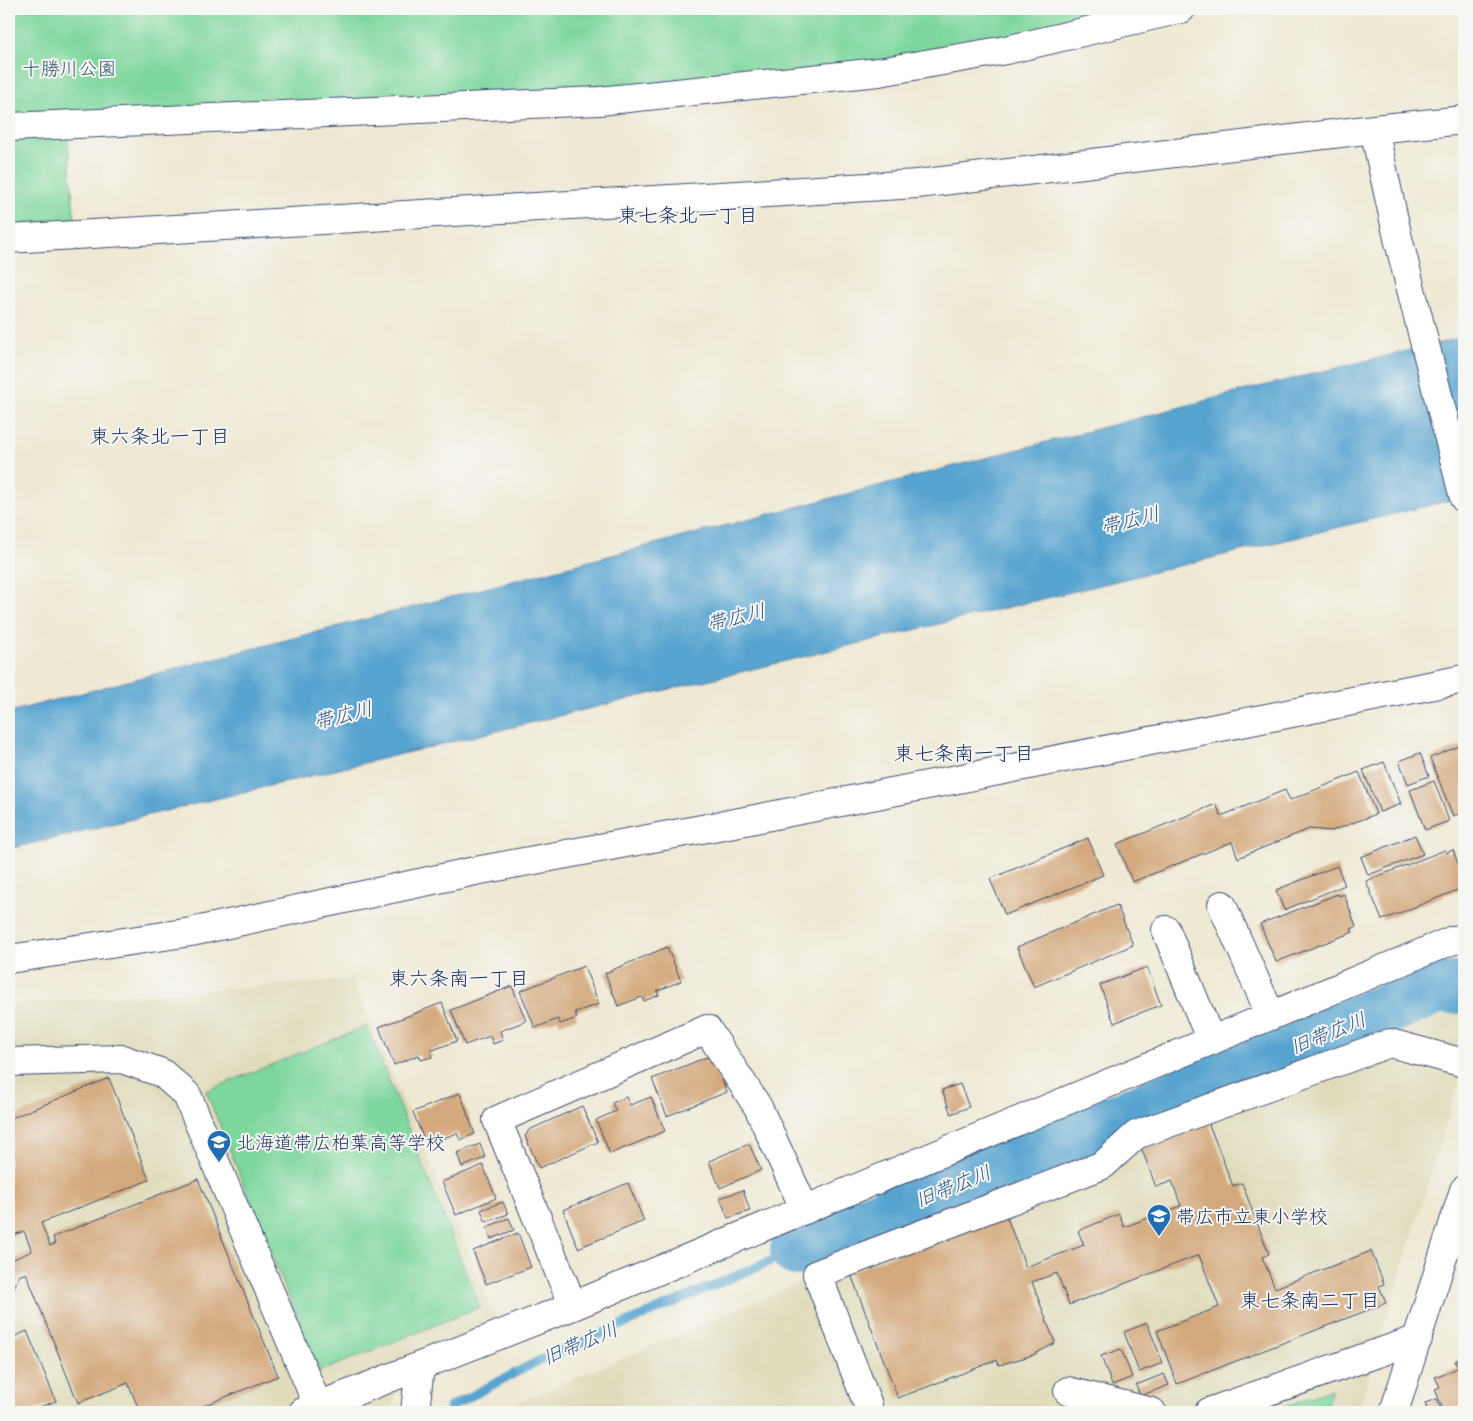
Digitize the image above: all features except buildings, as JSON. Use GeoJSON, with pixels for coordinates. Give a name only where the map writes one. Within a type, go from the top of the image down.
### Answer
{"type":"FeatureCollection","features":[{"type":"Feature","properties":{"kind":"street"},"geometry":{"type":"LineString","coordinates":[[9,127],[570,102],[648,96],[879,72],[1006,50],[1182,9]]}},
{"type":"Feature","properties":{"kind":"street"},"geometry":{"type":"LineString","coordinates":[[9,239],[917,184],[1374,129],[1463,121]]}},
{"type":"Feature","properties":{"kind":"street"},"geometry":{"type":"LineString","coordinates":[[1374,129],[1398,238],[1464,498]]}},
{"type":"Feature","properties":{"kind":"street"},"geometry":{"type":"LineString","coordinates":[[9,959],[191,932],[476,871],[764,817],[1464,679]]}},
{"type":"Feature","properties":{"kind":"street"},"geometry":{"type":"LineString","coordinates":[[1222,905],[1271,1016]]}},
{"type":"Feature","properties":{"kind":"street"},"geometry":{"type":"LineString","coordinates":[[1166,930],[1211,1041]]}},
{"type":"Feature","properties":{"kind":"street"},"geometry":{"type":"LineString","coordinates":[[9,1062],[122,1059],[162,1073],[187,1095],[311,1409],[573,1306],[1453,940],[1464,939]]}},
{"type":"Feature","properties":{"kind":"street"},"geometry":{"type":"LineString","coordinates":[[573,1306],[496,1120],[707,1029],[758,1107],[805,1210]]}},
{"type":"Feature","properties":{"kind":"street"},"geometry":{"type":"LineString","coordinates":[[868,1405],[817,1274],[1103,1165],[1136,1135],[1390,1043],[1464,1063]]}},
{"type":"Feature","properties":{"kind":"street"},"geometry":{"type":"LineString","coordinates":[[1394,1412],[1418,1338],[1453,1255],[1464,1190]]}},
{"type":"Feature","properties":{"kind":"street"},"geometry":{"type":"LineString","coordinates":[[1209,1412],[1418,1338]]}},
{"type":"Feature","properties":{"kind":"street"},"geometry":{"type":"LineString","coordinates":[[415,1412],[420,1366]]}},
{"type":"Feature","properties":{"kind":"street"},"geometry":{"type":"LineString","coordinates":[[1068,1391],[1152,1412]]}},
{"type":"Feature","properties":{"kind":"shaded area","name":"北海道帯広柏葉高等学校"},"geometry":{"type":"Polygon","coordinates":[[[352,979],[497,1321],[400,1360],[392,1412],[9,1412],[9,1005],[352,979]]]}},
{"type":"Feature","properties":{"kind":"shaded area","name":"帯広市立東小学校"},"geometry":{"type":"Polygon","coordinates":[[[1446,1006],[1464,1011],[1464,1066],[1358,1412],[506,1412],[506,1408],[1446,1006]]]}},
{"type":"Feature","properties":{"kind":"green space","name":"十勝川公園"},"geometry":{"type":"Polygon","coordinates":[[[9,9],[1181,9],[879,72],[67,127],[75,223],[9,225],[9,9]]]}},
{"type":"Feature","properties":{"kind":"green space"},"geometry":{"type":"Polygon","coordinates":[[[367,1026],[480,1307],[319,1372],[206,1091],[367,1026]]]}},
{"type":"Feature","properties":{"kind":"green space"},"geometry":{"type":"Polygon","coordinates":[[[1332,1389],[1325,1412],[1271,1412],[1332,1389]]]}},
{"type":"Feature","properties":{"kind":"water","name":"帯広川"},"geometry":{"type":"Polygon","coordinates":[[[1464,337],[1464,497],[9,849],[9,712],[1250,389],[1464,337]]]}},
{"type":"Feature","properties":{"kind":"waterway","name":"旧帯広川"},"geometry":{"type":"LineString","coordinates":[[796,1250],[1438,988],[1464,988]]}},
{"type":"Feature","properties":{"kind":"waterway","name":"旧帯広川"},"geometry":{"type":"LineString","coordinates":[[450,1407],[538,1361],[796,1250]]}},
{"type":"Feature","properties":{"kind":"place","name":"北海道帯広柏葉高等学校"},"geometry":{"type":"Point","coordinates":[219,1163]}},
{"type":"Feature","properties":{"kind":"place","name":"帯広市立東小学校"},"geometry":{"type":"Point","coordinates":[1159,1237]}},
{"type":"Feature","properties":{"kind":"district","name":"東七条北一丁目"},"geometry":{"type":"Point","coordinates":[688,215]}},
{"type":"Feature","properties":{"kind":"district","name":"東六条北一丁目"},"geometry":{"type":"Point","coordinates":[160,436]}},
{"type":"Feature","properties":{"kind":"district","name":"東七条南一丁目"},"geometry":{"type":"Point","coordinates":[964,753]}},
{"type":"Feature","properties":{"kind":"district","name":"東六条南一丁目"},"geometry":{"type":"Point","coordinates":[459,978]}},
{"type":"Feature","properties":{"kind":"district","name":"東七条南二丁目"},"geometry":{"type":"Point","coordinates":[1310,1300]}}]}
